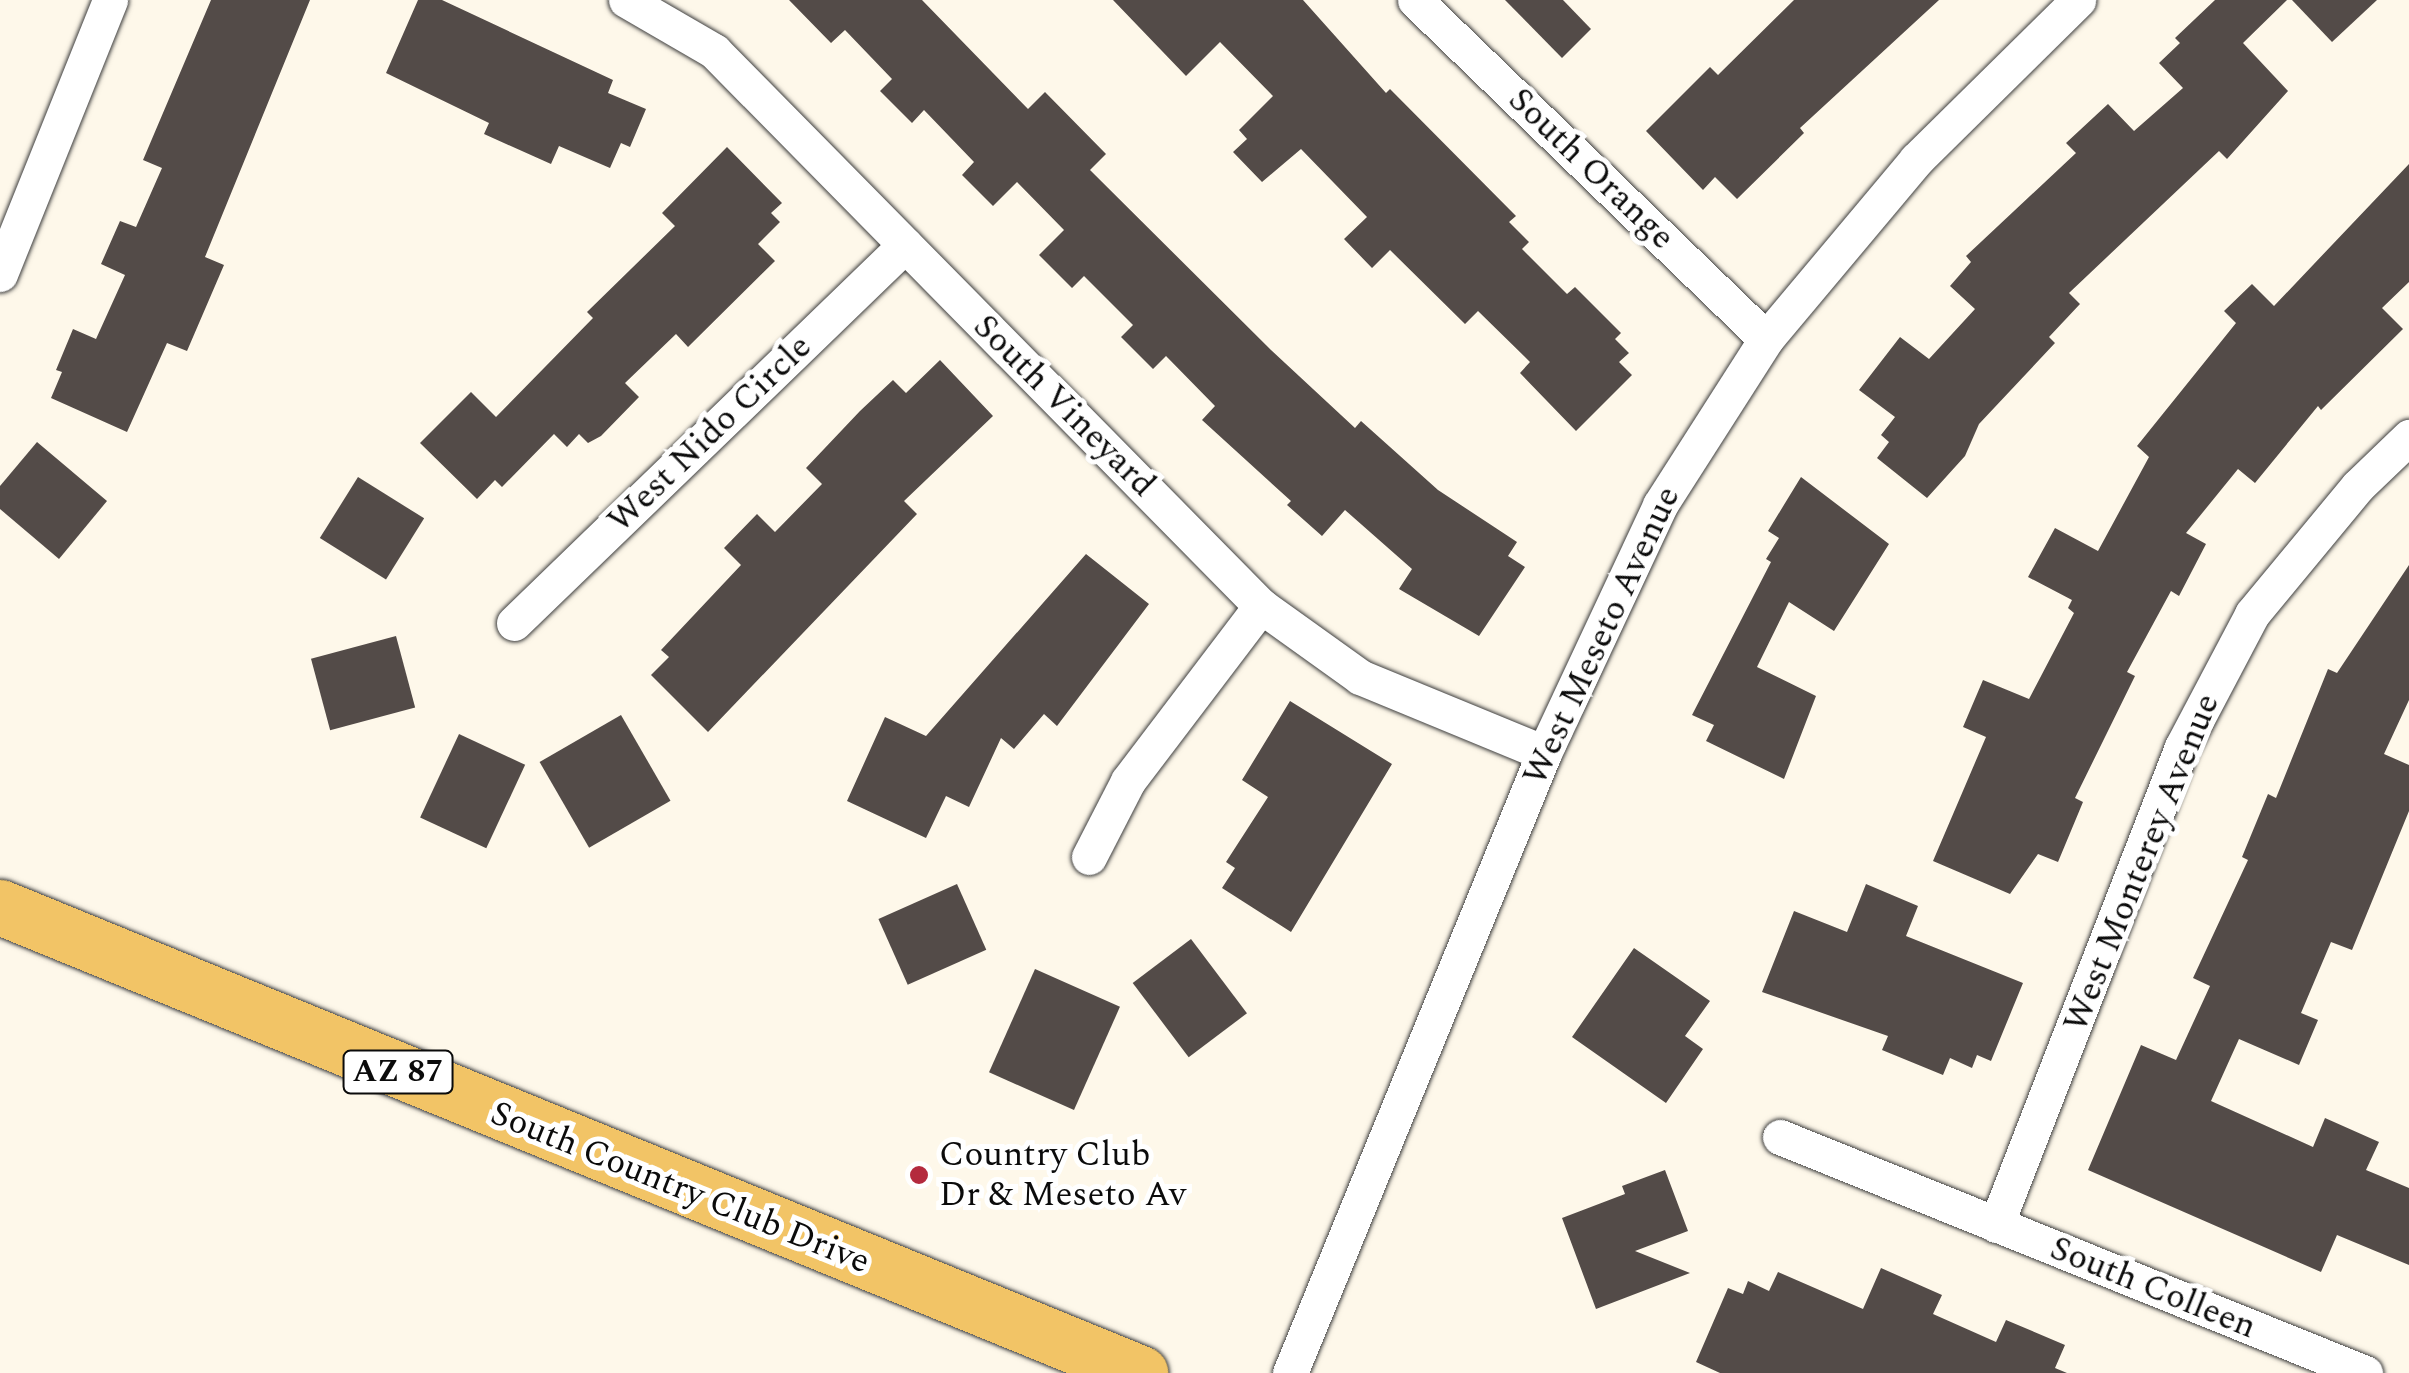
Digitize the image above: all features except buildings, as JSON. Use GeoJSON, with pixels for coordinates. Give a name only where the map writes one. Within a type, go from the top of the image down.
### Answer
{"type":"FeatureCollection","features":[{"type":"Feature","properties":{"kind":"main road","name":"South Country Club Drive"},"geometry":{"type":"LineString","coordinates":[[0,907],[1140,1373]]}},
{"type":"Feature","properties":{"kind":"street"},"geometry":{"type":"LineString","coordinates":[[0,274],[110,0]]}},
{"type":"Feature","properties":{"kind":"street","name":"South Vineyard"},"geometry":{"type":"LineString","coordinates":[[626,0],[714,50],[1261,606],[1360,676],[1544,753]]}},
{"type":"Feature","properties":{"kind":"street","name":"South Orange"},"geometry":{"type":"LineString","coordinates":[[1415,0],[1766,339]]}},
{"type":"Feature","properties":{"kind":"street","name":"West Meseto Avenue"},"geometry":{"type":"LineString","coordinates":[[1290,1373],[1544,753],[1660,504],[1766,339],[1916,160],[2078,0]]}},
{"type":"Feature","properties":{"kind":"street","name":"West Nido Circle"},"geometry":{"type":"LineString","coordinates":[[514,622],[905,245]]}},
{"type":"Feature","properties":{"kind":"street","name":"West Monterey Avenue"},"geometry":{"type":"LineString","coordinates":[[1996,1225],[2191,730],[2252,614],[2358,486],[2409,437]]}},
{"type":"Feature","properties":{"kind":"street"},"geometry":{"type":"LineString","coordinates":[[1089,857],[1128,782],[1261,606]]}},
{"type":"Feature","properties":{"kind":"street","name":"South Colleen"},"geometry":{"type":"LineString","coordinates":[[1780,1137],[2365,1373]]}},
{"type":"Feature","properties":{"kind":"place","name":"Country Club Dr & Meseto Av"},"geometry":{"type":"Point","coordinates":[919,1175]}}]}
